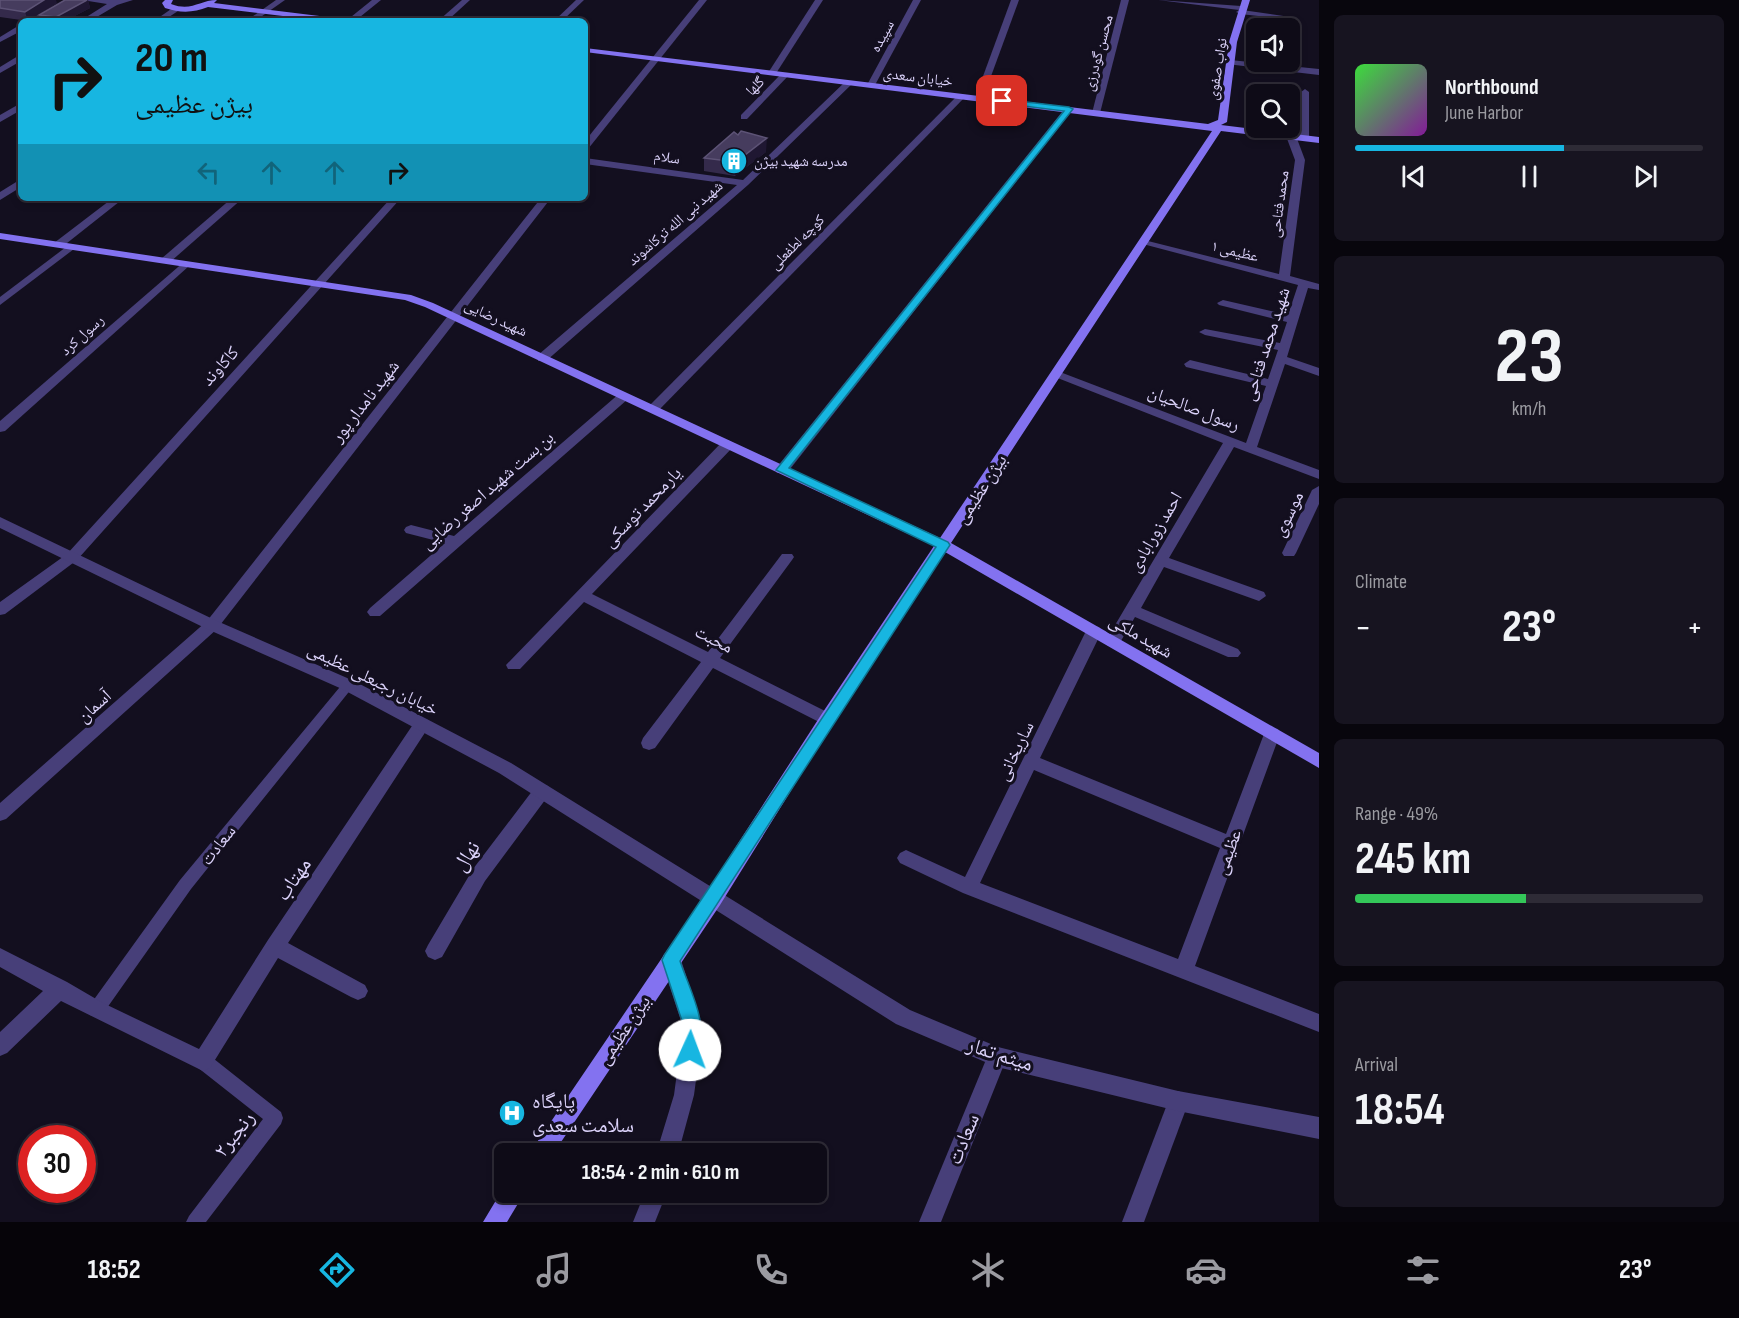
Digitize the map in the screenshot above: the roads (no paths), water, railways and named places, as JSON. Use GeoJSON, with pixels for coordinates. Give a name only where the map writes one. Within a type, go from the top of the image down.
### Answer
{"type":"FeatureCollection","features":[{"type":"Feature","properties":{"kind":"main road"},"geometry":{"type":"LineString","coordinates":[[169,0],[168,6],[177,9],[190,9],[211,2],[320,18]]}},
{"type":"Feature","properties":{"kind":"main road","name":"نواب صفوی"},"geometry":{"type":"LineString","coordinates":[[1210,126],[1222,123],[1240,7],[1246,0]]}},
{"type":"Feature","properties":{"kind":"main road","name":"خیابان سعدی"},"geometry":{"type":"LineString","coordinates":[[588,50],[1246,130]]}},
{"type":"Feature","properties":{"kind":"main road","name":"بیژن عظیمی"},"geometry":{"type":"LineString","coordinates":[[547,1143],[713,899],[827,719],[1144,243],[1217,130],[1210,126]]}},
{"type":"Feature","properties":{"kind":"main road","name":"خیابان سعدی"},"geometry":{"type":"LineString","coordinates":[[1300,137],[1319,140]]}},
{"type":"Feature","properties":{"kind":"main road","name":"شهید رضایی"},"geometry":{"type":"LineString","coordinates":[[0,236],[407,297],[454,316],[943,545]]}},
{"type":"Feature","properties":{"kind":"main road","name":"شهید ملکی"},"geometry":{"type":"LineString","coordinates":[[943,545],[1319,761]]}},
{"type":"Feature","properties":{"kind":"main road"},"geometry":{"type":"LineString","coordinates":[[494,1222],[507,1203]]}},
{"type":"Feature","properties":{"kind":"street"},"geometry":{"type":"LineString","coordinates":[[40,18],[73,0]]}},
{"type":"Feature","properties":{"kind":"street"},"geometry":{"type":"LineString","coordinates":[[86,0],[118,2],[129,0]]}},
{"type":"Feature","properties":{"kind":"street"},"geometry":{"type":"LineString","coordinates":[[254,18],[281,0]]}},
{"type":"Feature","properties":{"kind":"street"},"geometry":{"type":"LineString","coordinates":[[354,18],[377,0]]}},
{"type":"Feature","properties":{"kind":"street"},"geometry":{"type":"LineString","coordinates":[[445,18],[466,0]]}},
{"type":"Feature","properties":{"kind":"street"},"geometry":{"type":"LineString","coordinates":[[561,18],[580,0]]}},
{"type":"Feature","properties":{"kind":"street"},"geometry":{"type":"LineString","coordinates":[[588,143],[703,0]]}},
{"type":"Feature","properties":{"kind":"street"},"geometry":{"type":"LineString","coordinates":[[772,73],[819,0]]}},
{"type":"Feature","properties":{"kind":"street","name":"سپیده"},"geometry":{"type":"LineString","coordinates":[[871,85],[917,0]]}},
{"type":"Feature","properties":{"kind":"street"},"geometry":{"type":"LineString","coordinates":[[979,98],[1015,0]]}},
{"type":"Feature","properties":{"kind":"street","name":"محسن گودرزی"},"geometry":{"type":"LineString","coordinates":[[1096,112],[1125,0]]}},
{"type":"Feature","properties":{"kind":"street"},"geometry":{"type":"LineString","coordinates":[[1162,0],[1240,7],[1293,18]]}},
{"type":"Feature","properties":{"kind":"street"},"geometry":{"type":"LineString","coordinates":[[89,18],[118,2]]}},
{"type":"Feature","properties":{"kind":"street"},"geometry":{"type":"LineString","coordinates":[[163,18],[177,9]]}},
{"type":"Feature","properties":{"kind":"street"},"geometry":{"type":"LineString","coordinates":[[10,26],[18,27]]}},
{"type":"Feature","properties":{"kind":"street"},"geometry":{"type":"LineString","coordinates":[[0,40],[18,30]]}},
{"type":"Feature","properties":{"kind":"street"},"geometry":{"type":"LineString","coordinates":[[0,70],[18,60]]}},
{"type":"Feature","properties":{"kind":"street"},"geometry":{"type":"LineString","coordinates":[[1230,62],[1319,72]]}},
{"type":"Feature","properties":{"kind":"street","name":"گلها"},"geometry":{"type":"LineString","coordinates":[[744,117],[785,75]]}},
{"type":"Feature","properties":{"kind":"street","name":"شهید نبی الله ترکاشوند"},"geometry":{"type":"LineString","coordinates":[[542,358],[745,183],[849,82]]}},
{"type":"Feature","properties":{"kind":"street"},"geometry":{"type":"LineString","coordinates":[[1304,138],[1305,92]]}},
{"type":"Feature","properties":{"kind":"street","name":"کوچه لطفعلی"},"geometry":{"type":"LineString","coordinates":[[653,409],[962,96]]}},
{"type":"Feature","properties":{"kind":"street"},"geometry":{"type":"LineString","coordinates":[[0,119],[18,108]]}},
{"type":"Feature","properties":{"kind":"street"},"geometry":{"type":"LineString","coordinates":[[782,470],[1069,109]]}},
{"type":"Feature","properties":{"kind":"street","name":"محمد فتاحی"},"geometry":{"type":"LineString","coordinates":[[1284,278],[1300,160],[1292,138]]}},
{"type":"Feature","properties":{"kind":"street","name":"سلام"},"geometry":{"type":"LineString","coordinates":[[588,161],[745,183]]}},
{"type":"Feature","properties":{"kind":"street"},"geometry":{"type":"LineString","coordinates":[[0,197],[18,184]]}},
{"type":"Feature","properties":{"kind":"street"},"geometry":{"type":"LineString","coordinates":[[0,302],[116,201]]}},
{"type":"Feature","properties":{"kind":"street"},"geometry":{"type":"LineString","coordinates":[[165,261],[235,201]]}},
{"type":"Feature","properties":{"kind":"street","name":"کاکاوند"},"geometry":{"type":"LineString","coordinates":[[0,610],[72,557],[393,201]]}},
{"type":"Feature","properties":{"kind":"street","name":"شهید نامدار پور"},"geometry":{"type":"LineString","coordinates":[[212,625],[544,201]]}},
{"type":"Feature","properties":{"kind":"street","name":"عظیمی ۱"},"geometry":{"type":"LineString","coordinates":[[1144,243],[1319,287]]}},
{"type":"Feature","properties":{"kind":"street","name":"رسول کرد"},"geometry":{"type":"LineString","coordinates":[[0,428],[185,264]]}},
{"type":"Feature","properties":{"kind":"street","name":"شهید محمد فتاحی"},"geometry":{"type":"LineString","coordinates":[[1250,449],[1283,354],[1304,283]]}},
{"type":"Feature","properties":{"kind":"street"},"geometry":{"type":"LineString","coordinates":[[1223,303],[1293,320]]}},
{"type":"Feature","properties":{"kind":"street"},"geometry":{"type":"LineString","coordinates":[[1205,332],[1283,354],[1319,372]]}},
{"type":"Feature","properties":{"kind":"street"},"geometry":{"type":"LineString","coordinates":[[1190,364],[1273,384]]}},
{"type":"Feature","properties":{"kind":"street","name":"رسول صالحیان"},"geometry":{"type":"LineString","coordinates":[[1056,375],[1319,475]]}},
{"type":"Feature","properties":{"kind":"street","name":"بن بست شهید اصغر رضایی"},"geometry":{"type":"LineString","coordinates":[[375,612],[624,396]]}},
{"type":"Feature","properties":{"kind":"street"},"geometry":{"type":"LineString","coordinates":[[0,412],[14,415]]}},
{"type":"Feature","properties":{"kind":"street","name":"احمد زورابادی"},"geometry":{"type":"LineString","coordinates":[[1113,642],[1230,442]]}},
{"type":"Feature","properties":{"kind":"street","name":"یارمحمد توسکی"},"geometry":{"type":"LineString","coordinates":[[514,665],[728,444]]}},
{"type":"Feature","properties":{"kind":"street","name":"موسوی"},"geometry":{"type":"LineString","coordinates":[[1288,553],[1319,490]]}},
{"type":"Feature","properties":{"kind":"street","name":"خیابان رجبعلی عظیمی"},"geometry":{"type":"LineString","coordinates":[[0,522],[212,625],[348,685],[422,724],[505,768],[713,899]]}},
{"type":"Feature","properties":{"kind":"street"},"geometry":{"type":"LineString","coordinates":[[411,530],[456,542]]}},
{"type":"Feature","properties":{"kind":"street"},"geometry":{"type":"LineString","coordinates":[[649,743],[787,557]]}},
{"type":"Feature","properties":{"kind":"street"},"geometry":{"type":"LineString","coordinates":[[1161,560],[1259,596]]}},
{"type":"Feature","properties":{"kind":"street","name":"محبت"},"geometry":{"type":"LineString","coordinates":[[582,595],[827,719]]}},
{"type":"Feature","properties":{"kind":"street"},"geometry":{"type":"LineString","coordinates":[[1132,610],[1233,653]]}},
{"type":"Feature","properties":{"kind":"street","name":"آسمان"},"geometry":{"type":"LineString","coordinates":[[0,814],[212,625]]}},
{"type":"Feature","properties":{"kind":"street","name":"ساریخانی"},"geometry":{"type":"LineString","coordinates":[[969,887],[1094,631]]}},
{"type":"Feature","properties":{"kind":"street","name":"مهتاب"},"geometry":{"type":"LineString","coordinates":[[203,1061],[275,946],[422,724]]}},
{"type":"Feature","properties":{"kind":"street","name":"عظیمی"},"geometry":{"type":"LineString","coordinates":[[1184,969],[1272,734]]}},
{"type":"Feature","properties":{"kind":"street"},"geometry":{"type":"LineString","coordinates":[[1032,762],[1230,844]]}},
{"type":"Feature","properties":{"kind":"street","name":"نهال"},"geometry":{"type":"LineString","coordinates":[[435,951],[479,875],[542,791]]}},
{"type":"Feature","properties":{"kind":"street"},"geometry":{"type":"LineString","coordinates":[[906,858],[969,887],[1319,1023]]}},
{"type":"Feature","properties":{"kind":"street","name":"میثم تمار"},"geometry":{"type":"LineString","coordinates":[[713,899],[903,1017],[997,1057],[1178,1101],[1319,1128]]}},
{"type":"Feature","properties":{"kind":"street"},"geometry":{"type":"LineString","coordinates":[[275,946],[358,991]]}},
{"type":"Feature","properties":{"kind":"street"},"geometry":{"type":"LineString","coordinates":[[0,957],[60,988],[96,1010],[203,1061]]}},
{"type":"Feature","properties":{"kind":"street"},"geometry":{"type":"LineString","coordinates":[[670,1143],[684,1095],[693,1027],[671,960]]}},
{"type":"Feature","properties":{"kind":"street"},"geometry":{"type":"LineString","coordinates":[[0,1046],[60,988]]}},
{"type":"Feature","properties":{"kind":"street","name":"سعادت"},"geometry":{"type":"LineString","coordinates":[[930,1222],[997,1057]]}},
{"type":"Feature","properties":{"kind":"street"},"geometry":{"type":"LineString","coordinates":[[1133,1222],[1178,1101]]}},
{"type":"Feature","properties":{"kind":"street"},"geometry":{"type":"LineString","coordinates":[[644,1222],[652,1203]]}},
{"type":"Feature","properties":{"kind":"lane","name":"سعادت"},"geometry":{"type":"LineString","coordinates":[[96,1010],[115,980],[224,837],[348,685]]}},
{"type":"Feature","properties":{"kind":"lane","name":"رنجبر۲"},"geometry":{"type":"LineString","coordinates":[[195,1222],[275,1118],[203,1061]]}},
{"type":"Feature","properties":{"kind":"place","name":"مدرسه شهید بیژن"},"geometry":{"type":"Point","coordinates":[734,161]}},
{"type":"Feature","properties":{"kind":"place","name":"پایگاه سلامت سعدی"},"geometry":{"type":"Point","coordinates":[512,1113]}}]}
